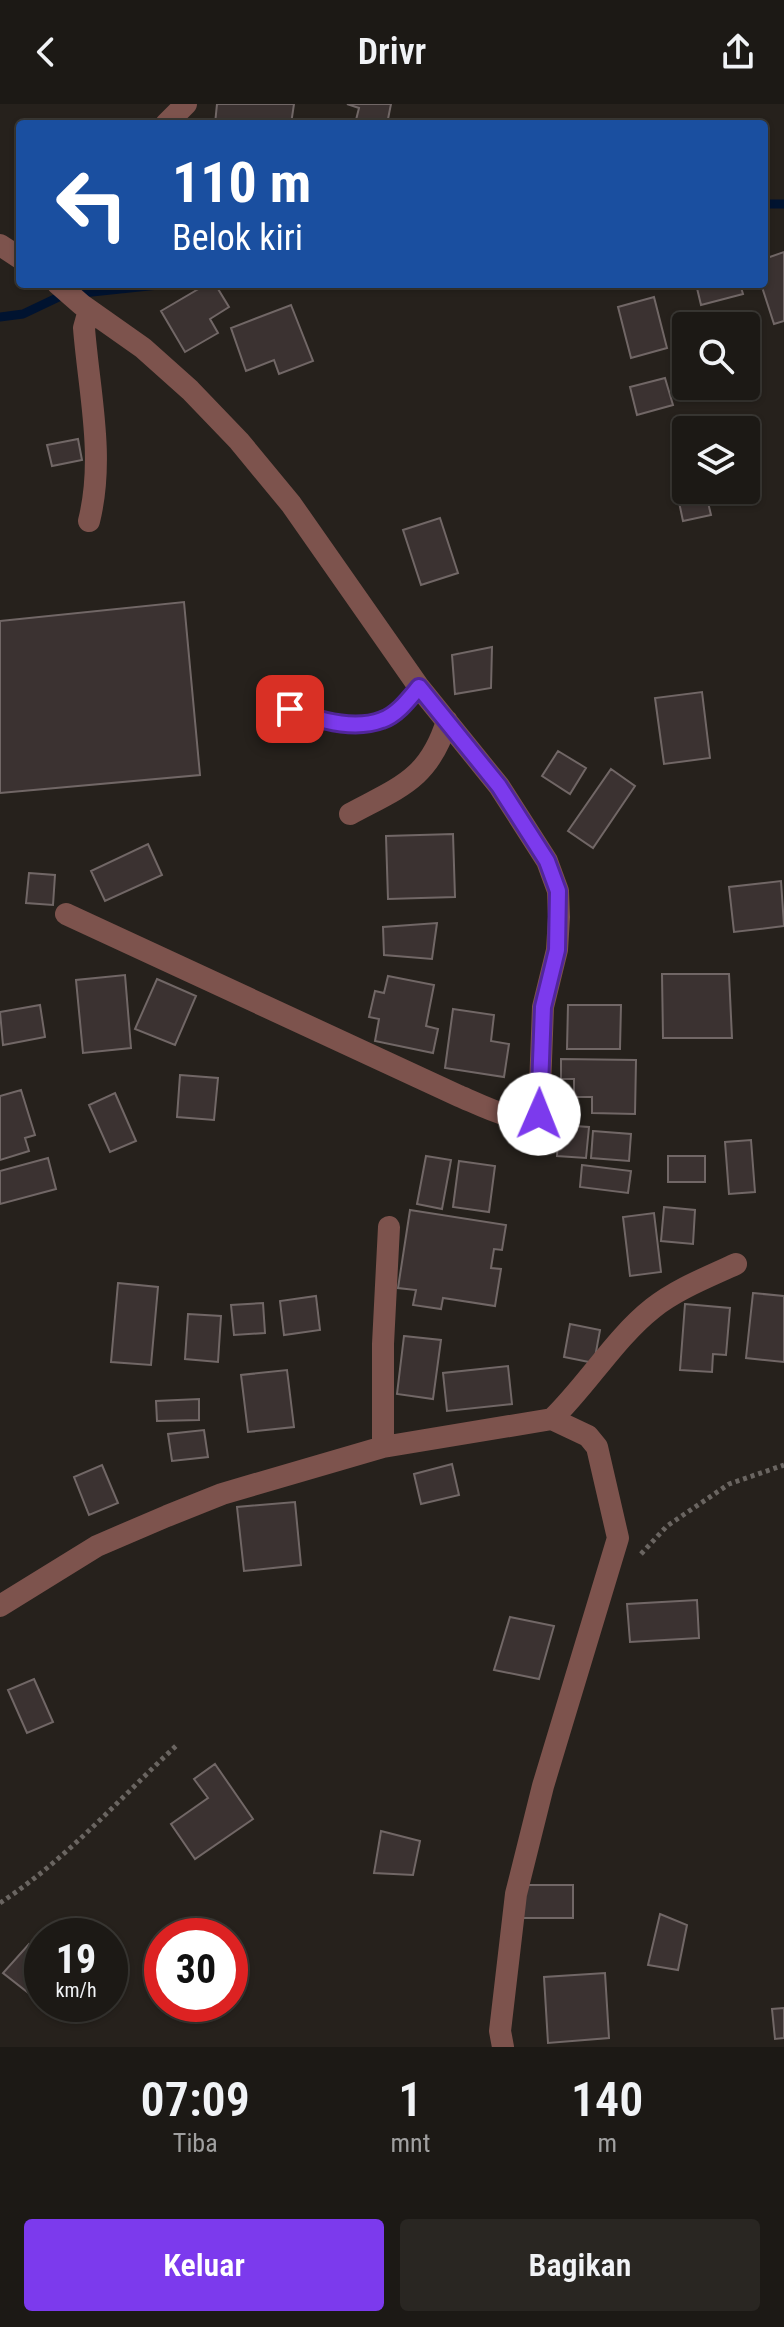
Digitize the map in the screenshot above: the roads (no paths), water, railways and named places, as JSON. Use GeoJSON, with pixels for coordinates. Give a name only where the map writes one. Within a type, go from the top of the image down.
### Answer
{"type":"FeatureCollection","features":[{"type":"Feature","properties":{"kind":"street"},"geometry":{"type":"LineString","coordinates":[[170,120],[186,104]]}},
{"type":"Feature","properties":{"kind":"street"},"geometry":{"type":"LineString","coordinates":[[63,288],[143,348],[190,390],[239,441],[291,504],[419,687],[499,786],[547,861],[558,891],[557,950],[543,1007],[539,1114],[533,1119],[521,1119],[459,1096],[66,914]]}},
{"type":"Feature","properties":{"kind":"street"},"geometry":{"type":"LineString","coordinates":[[86,308],[84,328],[97,449],[95,495],[89,521]]}},
{"type":"Feature","properties":{"kind":"street"},"geometry":{"type":"LineString","coordinates":[[350,814],[409,782],[430,761],[441,742],[447,721]]}},
{"type":"Feature","properties":{"kind":"street"},"geometry":{"type":"LineString","coordinates":[[383,1447],[383,1344],[389,1227]]}},
{"type":"Feature","properties":{"kind":"street"},"geometry":{"type":"LineString","coordinates":[[552,1419],[634,1325],[653,1308],[670,1296],[736,1264]]}},
{"type":"Feature","properties":{"kind":"street"},"geometry":{"type":"LineString","coordinates":[[0,1606],[97,1546],[167,1516],[222,1494],[383,1447],[552,1419],[588,1436],[597,1447],[618,1538],[543,1786],[516,1894],[500,2031],[503,2047]]}},
{"type":"Feature","properties":{"kind":"lane"},"geometry":{"type":"LineString","coordinates":[[268,701],[311,718],[361,724],[383,720],[404,705],[419,687]]}},
{"type":"Feature","properties":{"kind":"waterway"},"geometry":{"type":"LineString","coordinates":[[768,204],[784,204]]}},
{"type":"Feature","properties":{"kind":"waterway"},"geometry":{"type":"LineString","coordinates":[[0,317],[23,314],[63,295],[130,288]]}}]}
